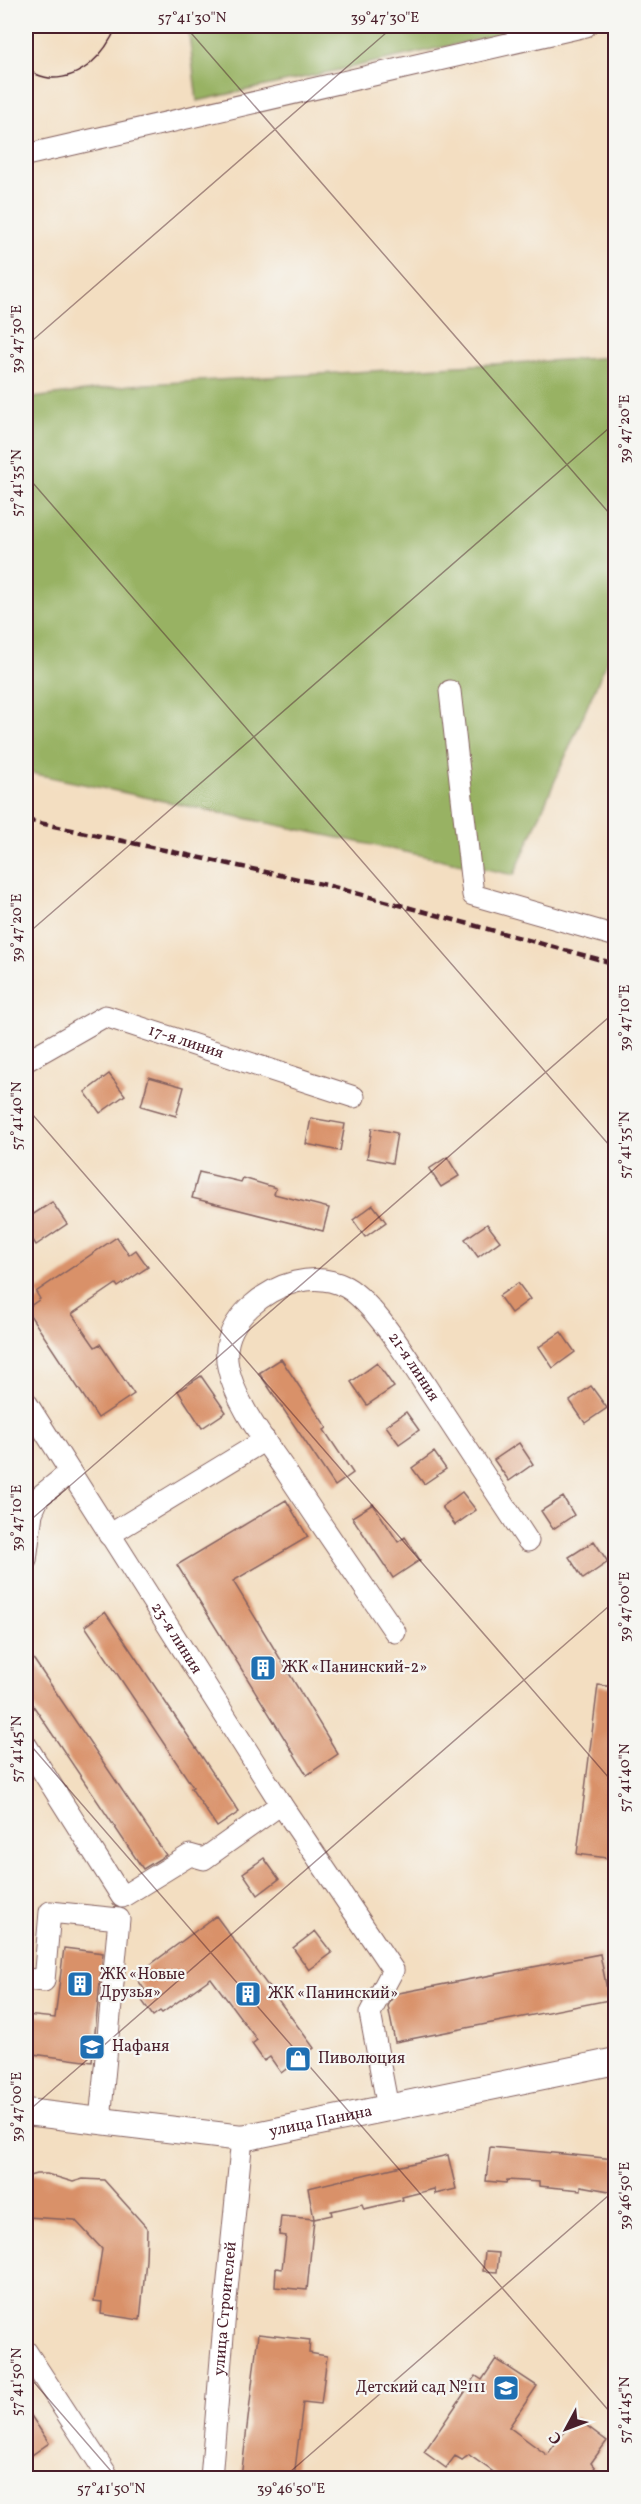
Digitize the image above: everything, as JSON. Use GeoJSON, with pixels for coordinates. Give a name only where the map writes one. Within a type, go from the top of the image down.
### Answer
{"type":"FeatureCollection","features":[{"type":"Feature","properties":{"kind":"street"},"geometry":{"type":"LineString","coordinates":[[26,155],[586,26]]}},
{"type":"Feature","properties":{"kind":"street"},"geometry":{"type":"LineString","coordinates":[[450,691],[473,896],[615,936]]}},
{"type":"Feature","properties":{"kind":"street","name":"17-я линия"},"geometry":{"type":"LineString","coordinates":[[26,1061],[105,1016],[354,1097]]}},
{"type":"Feature","properties":{"kind":"street","name":"21-я линия"},"geometry":{"type":"LineString","coordinates":[[265,1440],[240,1401],[228,1369],[226,1354],[229,1335],[239,1317],[270,1290],[293,1282],[313,1280],[334,1282],[352,1292],[376,1315],[402,1350],[528,1541]]}},
{"type":"Feature","properties":{"kind":"street","name":"23-я линия"},"geometry":{"type":"LineString","coordinates":[[26,1402],[281,1804],[393,1970],[369,2013],[388,2108]]}},
{"type":"Feature","properties":{"kind":"street"},"geometry":{"type":"LineString","coordinates":[[109,1534],[265,1440],[395,1632]]}},
{"type":"Feature","properties":{"kind":"street"},"geometry":{"type":"LineString","coordinates":[[26,1560],[32,1514],[39,1497],[70,1472]]}},
{"type":"Feature","properties":{"kind":"street"},"geometry":{"type":"LineString","coordinates":[[26,1745],[122,1898],[190,1855],[204,1859],[281,1804]]}},
{"type":"Feature","properties":{"kind":"street"},"geometry":{"type":"LineString","coordinates":[[26,1979],[44,1981],[50,1912],[119,1919],[100,2121]]}},
{"type":"Feature","properties":{"kind":"street","name":"улица Панина"},"geometry":{"type":"LineString","coordinates":[[26,2112],[242,2139],[615,2061]]}},
{"type":"Feature","properties":{"kind":"street","name":"улица Строителей"},"geometry":{"type":"LineString","coordinates":[[211,2478],[242,2139]]}},
{"type":"Feature","properties":{"kind":"street"},"geometry":{"type":"LineString","coordinates":[[26,2350],[110,2478]]}},
{"type":"Feature","properties":{"kind":"green space"},"geometry":{"type":"Polygon","coordinates":[[[188,26],[540,26],[197,101],[188,26]]]}},
{"type":"Feature","properties":{"kind":"green space"},"geometry":{"type":"Polygon","coordinates":[[[615,357],[615,647],[613,647],[514,875],[26,772],[26,399],[130,385],[615,357]]]}},
{"type":"Feature","properties":{"kind":"building"},"geometry":{"type":"Polygon","coordinates":[[[109,1074],[125,1095],[100,1113],[85,1092],[109,1074]]]}},
{"type":"Feature","properties":{"kind":"building"},"geometry":{"type":"Polygon","coordinates":[[[149,1077],[184,1087],[176,1116],[141,1106],[149,1077]]]}},
{"type":"Feature","properties":{"kind":"building"},"geometry":{"type":"Polygon","coordinates":[[[311,1118],[345,1124],[340,1151],[306,1144],[311,1118]]]}},
{"type":"Feature","properties":{"kind":"building"},"geometry":{"type":"Polygon","coordinates":[[[372,1128],[397,1133],[392,1163],[367,1158],[372,1128]]]}},
{"type":"Feature","properties":{"kind":"building"},"geometry":{"type":"Polygon","coordinates":[[[447,1157],[459,1176],[441,1187],[429,1169],[447,1157]]]}},
{"type":"Feature","properties":{"kind":"building"},"geometry":{"type":"Polygon","coordinates":[[[199,1172],[241,1182],[243,1178],[276,1188],[274,1194],[329,1208],[323,1231],[192,1198],[199,1172]]]}},
{"type":"Feature","properties":{"kind":"building"},"geometry":{"type":"Polygon","coordinates":[[[52,1202],[67,1224],[36,1245],[26,1229],[26,1219],[52,1202]]]}},
{"type":"Feature","properties":{"kind":"building"},"geometry":{"type":"Polygon","coordinates":[[[373,1205],[386,1222],[365,1237],[353,1220],[373,1205]]]}},
{"type":"Feature","properties":{"kind":"building"},"geometry":{"type":"Polygon","coordinates":[[[487,1224],[500,1241],[478,1257],[465,1239],[487,1224]]]}},
{"type":"Feature","properties":{"kind":"building"},"geometry":{"type":"Polygon","coordinates":[[[117,1237],[129,1255],[136,1250],[148,1267],[118,1287],[116,1284],[72,1314],[95,1347],[100,1344],[134,1394],[98,1418],[26,1309],[40,1299],[36,1292],[117,1237]]]}},
{"type":"Feature","properties":{"kind":"building"},"geometry":{"type":"Polygon","coordinates":[[[518,1283],[530,1299],[511,1313],[499,1296],[518,1283]]]}},
{"type":"Feature","properties":{"kind":"building"},"geometry":{"type":"Polygon","coordinates":[[[561,1332],[575,1352],[553,1368],[539,1347],[561,1332]]]}},
{"type":"Feature","properties":{"kind":"building"},"geometry":{"type":"Polygon","coordinates":[[[281,1359],[327,1428],[324,1430],[353,1473],[335,1486],[259,1373],[281,1359]]]}},
{"type":"Feature","properties":{"kind":"building"},"geometry":{"type":"Polygon","coordinates":[[[377,1363],[394,1387],[367,1405],[351,1382],[377,1363]]]}},
{"type":"Feature","properties":{"kind":"building"},"geometry":{"type":"Polygon","coordinates":[[[201,1376],[226,1412],[202,1428],[178,1391],[201,1376]]]}},
{"type":"Feature","properties":{"kind":"building"},"geometry":{"type":"Polygon","coordinates":[[[591,1386],[607,1408],[585,1423],[570,1401],[591,1386]]]}},
{"type":"Feature","properties":{"kind":"building"},"geometry":{"type":"Polygon","coordinates":[[[406,1412],[419,1430],[399,1444],[386,1426],[406,1412]]]}},
{"type":"Feature","properties":{"kind":"building"},"geometry":{"type":"Polygon","coordinates":[[[519,1443],[533,1464],[509,1481],[494,1460],[519,1443]]]}},
{"type":"Feature","properties":{"kind":"building"},"geometry":{"type":"Polygon","coordinates":[[[434,1452],[446,1469],[424,1484],[412,1468],[434,1452]]]}},
{"type":"Feature","properties":{"kind":"building"},"geometry":{"type":"Polygon","coordinates":[[[462,1492],[476,1510],[455,1525],[442,1507],[462,1492]]]}},
{"type":"Feature","properties":{"kind":"building"},"geometry":{"type":"Polygon","coordinates":[[[563,1497],[574,1515],[553,1529],[541,1511],[563,1497]]]}},
{"type":"Feature","properties":{"kind":"building","name":"ЖК «Панинский-2»"},"geometry":{"type":"Polygon","coordinates":[[[286,1500],[308,1537],[233,1581],[338,1754],[307,1775],[177,1565],[286,1500]]]}},
{"type":"Feature","properties":{"kind":"building"},"geometry":{"type":"Polygon","coordinates":[[[373,1504],[398,1542],[405,1537],[420,1560],[393,1578],[352,1517],[373,1504]]]}},
{"type":"Feature","properties":{"kind":"building"},"geometry":{"type":"Polygon","coordinates":[[[594,1541],[608,1562],[583,1579],[569,1557],[594,1541]]]}},
{"type":"Feature","properties":{"kind":"building"},"geometry":{"type":"Polygon","coordinates":[[[105,1612],[239,1812],[217,1827],[191,1788],[193,1787],[85,1626],[105,1612]]]}},
{"type":"Feature","properties":{"kind":"building"},"geometry":{"type":"Polygon","coordinates":[[[26,1648],[166,1855],[143,1869],[26,1695],[26,1648]]]}},
{"type":"Feature","properties":{"kind":"building"},"geometry":{"type":"Polygon","coordinates":[[[598,1685],[615,1687],[615,1859],[577,1854],[598,1685]]]}},
{"type":"Feature","properties":{"kind":"building"},"geometry":{"type":"Polygon","coordinates":[[[264,1858],[279,1879],[258,1895],[243,1873],[264,1858]]]}},
{"type":"Feature","properties":{"kind":"building","name":"ЖК «Панинский»"},"geometry":{"type":"Polygon","coordinates":[[[216,1916],[314,2048],[281,2073],[270,2057],[264,2061],[252,2044],[257,2040],[211,1978],[162,2013],[160,2011],[153,2016],[140,1998],[147,1993],[135,1976],[216,1916]]]}},
{"type":"Feature","properties":{"kind":"building"},"geometry":{"type":"Polygon","coordinates":[[[315,1931],[332,1953],[309,1970],[293,1948],[315,1931]]]}},
{"type":"Feature","properties":{"kind":"building","name":"ЖК «Новые Друзья»"},"geometry":{"type":"Polygon","coordinates":[[[64,1948],[103,1953],[92,2062],[26,2053],[26,2015],[55,2018],[64,1948]]]}},
{"type":"Feature","properties":{"kind":"building"},"geometry":{"type":"Polygon","coordinates":[[[600,1954],[609,2000],[395,2042],[388,2006],[394,1994],[600,1954]]]}},
{"type":"Feature","properties":{"kind":"building"},"geometry":{"type":"Polygon","coordinates":[[[490,2147],[615,2159],[615,2192],[581,2186],[581,2190],[539,2186],[539,2182],[486,2181],[490,2147]]]}},
{"type":"Feature","properties":{"kind":"building"},"geometry":{"type":"Polygon","coordinates":[[[448,2155],[456,2189],[435,2194],[434,2189],[402,2197],[403,2200],[364,2209],[362,2204],[331,2211],[332,2215],[314,2219],[308,2188],[448,2155]]]}},
{"type":"Feature","properties":{"kind":"building"},"geometry":{"type":"Polygon","coordinates":[[[47,2174],[73,2182],[83,2179],[104,2180],[147,2228],[140,2320],[101,2314],[102,2302],[94,2301],[102,2249],[75,2220],[27,2217],[26,2177],[47,2174]]]}},
{"type":"Feature","properties":{"kind":"building"},"geometry":{"type":"Polygon","coordinates":[[[281,2216],[314,2219],[307,2290],[275,2287],[276,2268],[282,2269],[286,2236],[279,2235],[281,2216]]]}},
{"type":"Feature","properties":{"kind":"building"},"geometry":{"type":"Polygon","coordinates":[[[485,2252],[499,2253],[497,2272],[483,2271],[485,2252]]]}},
{"type":"Feature","properties":{"kind":"building"},"geometry":{"type":"Polygon","coordinates":[[[258,2334],[310,2340],[309,2353],[327,2356],[321,2404],[303,2402],[294,2478],[241,2478],[258,2334]]]}},
{"type":"Feature","properties":{"kind":"building"},"geometry":{"type":"Polygon","coordinates":[[[496,2359],[537,2386],[509,2427],[547,2455],[575,2417],[607,2441],[591,2463],[595,2468],[587,2478],[502,2478],[469,2455],[462,2460],[455,2456],[446,2468],[424,2452],[476,2376],[482,2380],[496,2359]]]}},
{"type":"Feature","properties":{"kind":"building"},"geometry":{"type":"Polygon","coordinates":[[[26,2408],[49,2443],[26,2459],[26,2408]]]}},
{"type":"Feature","properties":{"kind":"tram line"},"geometry":{"type":"LineString","coordinates":[[26,70],[49,78],[72,75],[82,70],[99,55],[117,26]]}},
{"type":"Feature","properties":{"kind":"railway"},"geometry":{"type":"LineString","coordinates":[[26,820],[326,885],[616,964]]}},
{"type":"Feature","properties":{"kind":"place","name":"ЖК «Панинский-2»"},"geometry":{"type":"Point","coordinates":[263,1668]}},
{"type":"Feature","properties":{"kind":"place","name":"ЖК «Новые Друзья»"},"geometry":{"type":"Point","coordinates":[80,1984]}},
{"type":"Feature","properties":{"kind":"place","name":"ЖК «Панинский»"},"geometry":{"type":"Point","coordinates":[248,1994]}},
{"type":"Feature","properties":{"kind":"place","name":"Нафаня"},"geometry":{"type":"Point","coordinates":[92,2047]}},
{"type":"Feature","properties":{"kind":"place","name":"Пиволюция"},"geometry":{"type":"Point","coordinates":[298,2059]}},
{"type":"Feature","properties":{"kind":"place","name":"Детский сад №111"},"geometry":{"type":"Point","coordinates":[506,2388]}}]}
